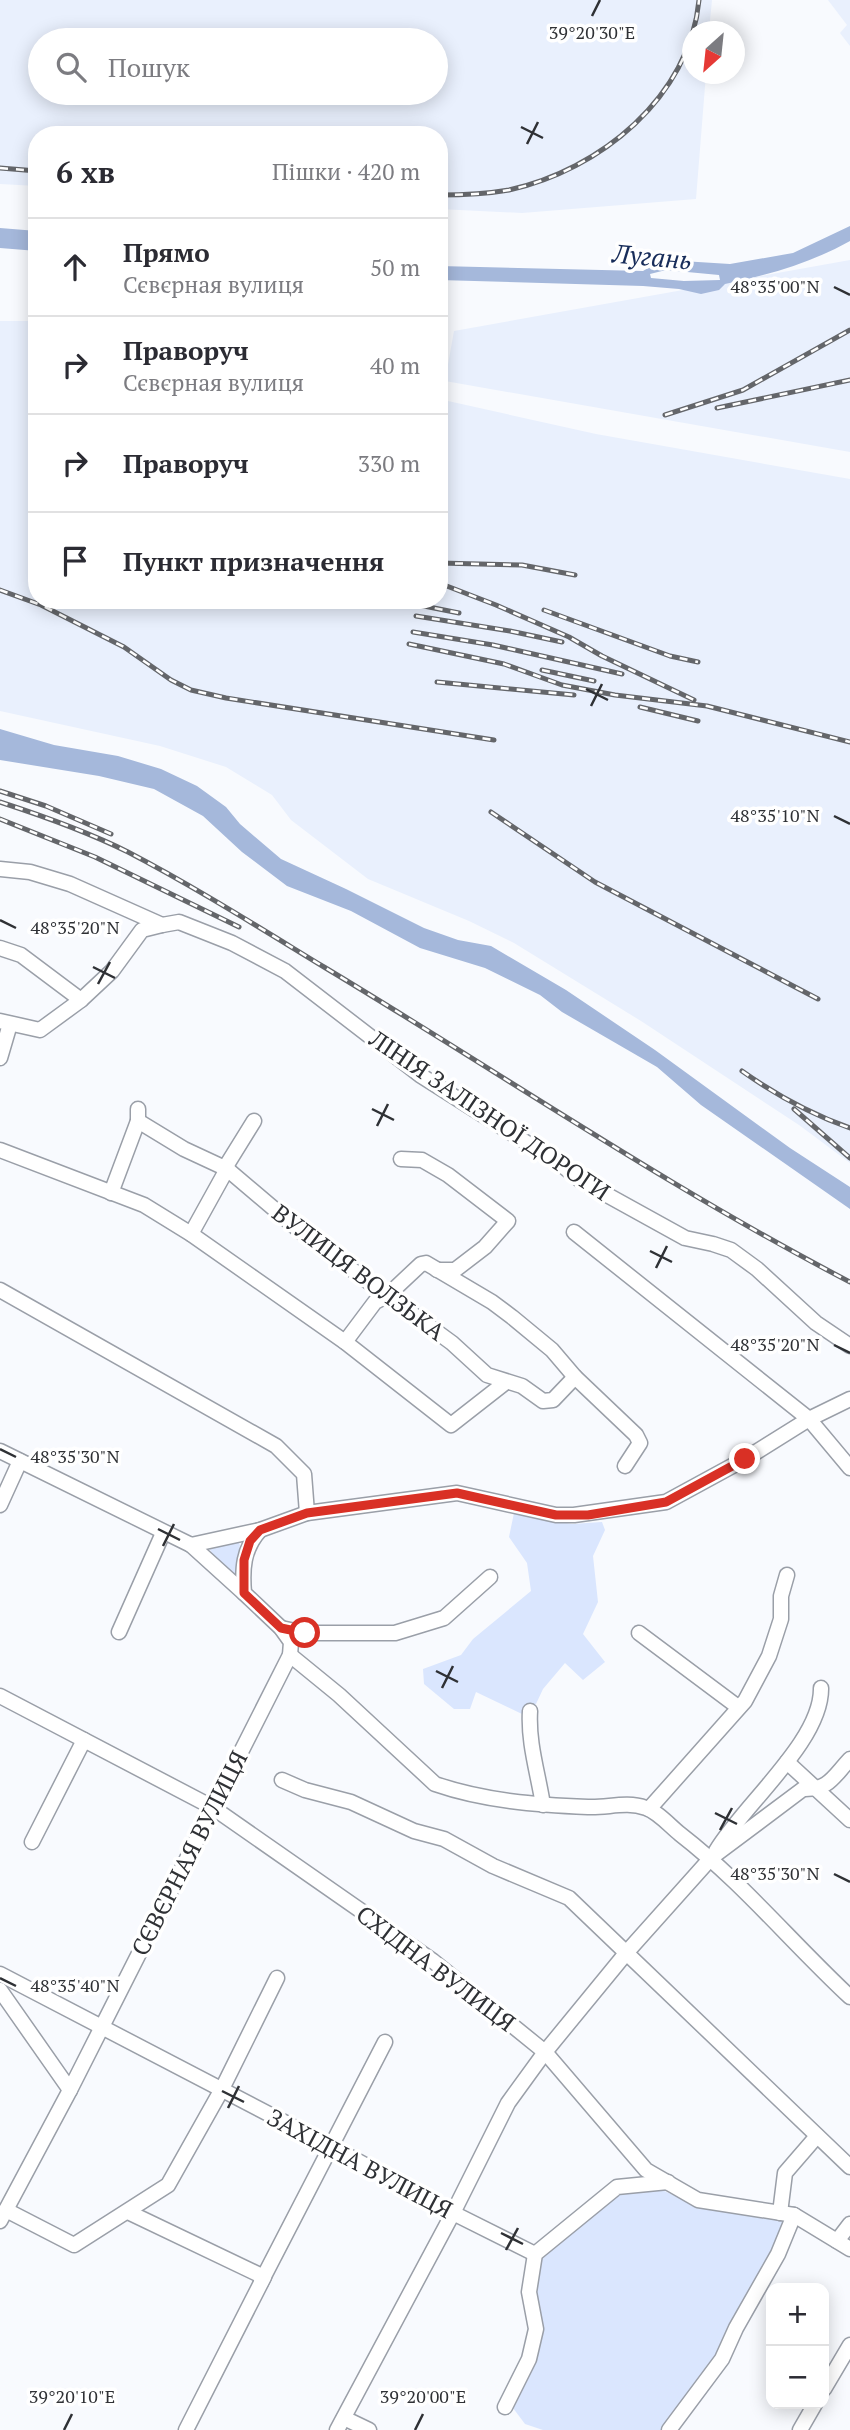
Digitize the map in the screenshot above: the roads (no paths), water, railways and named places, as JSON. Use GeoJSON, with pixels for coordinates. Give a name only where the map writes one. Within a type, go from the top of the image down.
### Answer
{"type":"FeatureCollection","features":[{"type":"Feature","properties":{"kind":"street","name":"ЛІНІЯ ЗАЛІЗНОЇ ДОРОГИ"},"geometry":{"type":"LineString","coordinates":[[0,869],[30,872],[70,884],[162,925],[179,922],[232,943],[285,971],[420,1075],[563,1166],[580,1180],[685,1238],[731,1250],[757,1269],[816,1323],[850,1346]]}},
{"type":"Feature","properties":{"kind":"street"},"geometry":{"type":"LineString","coordinates":[[0,1058],[5,1022],[40,1030],[81,1000],[112,971],[142,930],[162,925]]}},
{"type":"Feature","properties":{"kind":"street"},"geometry":{"type":"LineString","coordinates":[[0,948],[21,955],[81,1000]]}},
{"type":"Feature","properties":{"kind":"street","name":"ВУЛИЦЯ ВОЛЗЬКА"},"geometry":{"type":"LineString","coordinates":[[111,1193],[138,1115],[184,1149],[228,1169],[306,1236],[452,1343],[487,1375],[522,1386],[543,1401],[552,1400],[575,1377]]}},
{"type":"Feature","properties":{"kind":"street"},"geometry":{"type":"LineString","coordinates":[[191,1234],[228,1169],[228,1163],[254,1121]]}},
{"type":"Feature","properties":{"kind":"street"},"geometry":{"type":"LineString","coordinates":[[1,1154],[144,1205],[191,1234],[345,1342],[451,1425],[506,1382]]}},
{"type":"Feature","properties":{"kind":"street"},"geometry":{"type":"LineString","coordinates":[[401,1159],[422,1160],[448,1175],[508,1221],[485,1247],[455,1270],[435,1270]]}},
{"type":"Feature","properties":{"kind":"street"},"geometry":{"type":"LineString","coordinates":[[574,1232],[809,1419],[850,1468]]}},
{"type":"Feature","properties":{"kind":"street"},"geometry":{"type":"LineString","coordinates":[[345,1342],[375,1302],[388,1295],[421,1264],[426,1263],[512,1317],[552,1350],[575,1377],[636,1436],[640,1443],[625,1466]]}},
{"type":"Feature","properties":{"kind":"street"},"geometry":{"type":"LineString","coordinates":[[0,1290],[276,1446],[304,1474],[307,1513]]}},
{"type":"Feature","properties":{"kind":"street"},"geometry":{"type":"LineString","coordinates":[[191,1545],[260,1530],[307,1513],[457,1493],[556,1515],[588,1515],[666,1502],[745,1459],[809,1419],[850,1399]]}},
{"type":"Feature","properties":{"kind":"street"},"geometry":{"type":"LineString","coordinates":[[0,1451],[191,1545],[281,1628],[291,1642],[290,1655],[339,1695],[435,1784],[455,1791],[543,1805],[596,1808],[627,1804],[649,1809],[712,1858],[806,1956],[850,1997]]}},
{"type":"Feature","properties":{"kind":"street"},"geometry":{"type":"LineString","coordinates":[[0,1505],[20,1461]]}},
{"type":"Feature","properties":{"kind":"street"},"geometry":{"type":"LineString","coordinates":[[244,1593],[244,1560],[250,1541],[260,1530]]}},
{"type":"Feature","properties":{"kind":"street"},"geometry":{"type":"LineString","coordinates":[[119,1632],[163,1533]]}},
{"type":"Feature","properties":{"kind":"street"},"geometry":{"type":"LineString","coordinates":[[649,1809],[745,1701],[769,1656],[781,1619],[781,1596],[787,1575]]}},
{"type":"Feature","properties":{"kind":"street"},"geometry":{"type":"LineString","coordinates":[[281,1628],[305,1633],[395,1633],[444,1618],[490,1577]]}},
{"type":"Feature","properties":{"kind":"street"},"geometry":{"type":"LineString","coordinates":[[639,1633],[738,1707]]}},
{"type":"Feature","properties":{"kind":"street","name":"СЄВЄРНАЯ ВУЛИЦЯ"},"geometry":{"type":"LineString","coordinates":[[3,2215],[70,2090],[290,1655]]}},
{"type":"Feature","properties":{"kind":"street"},"geometry":{"type":"LineString","coordinates":[[712,1858],[726,1835],[787,1762],[810,1727],[821,1698],[821,1688]]}},
{"type":"Feature","properties":{"kind":"street","name":"СХІДНА ВУЛИЦЯ"},"geometry":{"type":"LineString","coordinates":[[0,1696],[212,1807],[433,1961],[545,2052],[646,2170],[698,2200],[787,2214],[850,2249]]}},
{"type":"Feature","properties":{"kind":"street"},"geometry":{"type":"LineString","coordinates":[[530,1711],[529,1737],[543,1805]]}},
{"type":"Feature","properties":{"kind":"street"},"geometry":{"type":"LineString","coordinates":[[32,1842],[84,1740]]}},
{"type":"Feature","properties":{"kind":"street"},"geometry":{"type":"LineString","coordinates":[[369,2430],[341,2424],[508,2103],[545,2052],[627,1952],[712,1858],[803,1789],[819,1789],[850,1759]]}},
{"type":"Feature","properties":{"kind":"street"},"geometry":{"type":"LineString","coordinates":[[787,1762],[850,1820]]}},
{"type":"Feature","properties":{"kind":"street"},"geometry":{"type":"LineString","coordinates":[[282,1780],[305,1790],[351,1802],[414,1831],[444,1839],[493,1866],[569,1898],[850,2167]]}},
{"type":"Feature","properties":{"kind":"street","name":"ЗАХІДНА ВУЛИЦЯ"},"geometry":{"type":"LineString","coordinates":[[0,1975],[535,2254]]}},
{"type":"Feature","properties":{"kind":"street"},"geometry":{"type":"LineString","coordinates":[[3,2215],[74,2245],[168,2185],[222,2089],[277,1978]]}},
{"type":"Feature","properties":{"kind":"street"},"geometry":{"type":"LineString","coordinates":[[0,1990],[70,2090]]}},
{"type":"Feature","properties":{"kind":"street"},"geometry":{"type":"LineString","coordinates":[[186,2430],[385,2042]]}},
{"type":"Feature","properties":{"kind":"street"},"geometry":{"type":"LineString","coordinates":[[668,2430],[722,2359],[736,2328],[778,2254],[787,2214],[785,2174],[817,2136]]}},
{"type":"Feature","properties":{"kind":"street"},"geometry":{"type":"LineString","coordinates":[[505,2407],[529,2359],[536,2329],[529,2292],[535,2254],[617,2187],[668,2182]]}},
{"type":"Feature","properties":{"kind":"street"},"geometry":{"type":"LineString","coordinates":[[128,2212],[262,2279]]}},
{"type":"Feature","properties":{"kind":"street"},"geometry":{"type":"LineString","coordinates":[[837,2241],[850,2224]]}},
{"type":"Feature","properties":{"kind":"street"},"geometry":{"type":"LineString","coordinates":[[829,2381],[850,2345]]}},
{"type":"Feature","properties":{"kind":"street"},"geometry":{"type":"LineString","coordinates":[[800,2430],[812,2409]]}},
{"type":"Feature","properties":{"kind":"railway"},"geometry":{"type":"LineString","coordinates":[[448,195],[509,190],[543,180],[576,166],[607,147],[635,124],[659,97],[678,68],[692,35],[699,0]]}},
{"type":"Feature","properties":{"kind":"railway"},"geometry":{"type":"LineString","coordinates":[[0,168],[28,170]]}},
{"type":"Feature","properties":{"kind":"railway"},"geometry":{"type":"LineString","coordinates":[[665,415],[743,390],[850,330]]}},
{"type":"Feature","properties":{"kind":"railway"},"geometry":{"type":"LineString","coordinates":[[717,408],[850,380]]}},
{"type":"Feature","properties":{"kind":"railway"},"geometry":{"type":"LineString","coordinates":[[448,563],[522,565],[575,575]]}},
{"type":"Feature","properties":{"kind":"railway"},"geometry":{"type":"LineString","coordinates":[[448,586],[569,637],[602,656],[694,700]]}},
{"type":"Feature","properties":{"kind":"railway"},"geometry":{"type":"LineString","coordinates":[[0,590],[28,600]]}},
{"type":"Feature","properties":{"kind":"railway"},"geometry":{"type":"LineString","coordinates":[[49,609],[124,647],[171,680],[191,690],[226,698],[494,740]]}},
{"type":"Feature","properties":{"kind":"railway"},"geometry":{"type":"LineString","coordinates":[[439,609],[459,613]]}},
{"type":"Feature","properties":{"kind":"railway"},"geometry":{"type":"LineString","coordinates":[[544,610],[670,656],[698,662]]}},
{"type":"Feature","properties":{"kind":"railway"},"geometry":{"type":"LineString","coordinates":[[416,616],[562,642]]}},
{"type":"Feature","properties":{"kind":"railway"},"geometry":{"type":"LineString","coordinates":[[413,632],[493,645],[622,674]]}},
{"type":"Feature","properties":{"kind":"railway"},"geometry":{"type":"LineString","coordinates":[[409,644],[504,664],[562,685],[615,695],[707,706],[850,742]]}},
{"type":"Feature","properties":{"kind":"railway"},"geometry":{"type":"LineString","coordinates":[[542,670],[594,681]]}},
{"type":"Feature","properties":{"kind":"railway"},"geometry":{"type":"LineString","coordinates":[[437,682],[574,695]]}},
{"type":"Feature","properties":{"kind":"railway"},"geometry":{"type":"LineString","coordinates":[[640,707],[698,721]]}},
{"type":"Feature","properties":{"kind":"railway"},"geometry":{"type":"LineString","coordinates":[[0,791],[46,806],[111,834]]}},
{"type":"Feature","properties":{"kind":"railway"},"geometry":{"type":"LineString","coordinates":[[0,802],[97,838],[178,879],[650,1169],[850,1282]]}},
{"type":"Feature","properties":{"kind":"railway"},"geometry":{"type":"LineString","coordinates":[[491,812],[595,882],[818,999]]}},
{"type":"Feature","properties":{"kind":"railway"},"geometry":{"type":"LineString","coordinates":[[0,819],[95,857],[239,927]]}},
{"type":"Feature","properties":{"kind":"railway"},"geometry":{"type":"LineString","coordinates":[[742,1071],[794,1103],[850,1128]]}},
{"type":"Feature","properties":{"kind":"railway"},"geometry":{"type":"LineString","coordinates":[[794,1109],[850,1158]]}},
{"type":"Feature","properties":{"kind":"water label","name":"Лугань"},"geometry":{"type":"Point","coordinates":[652,256]}}]}
